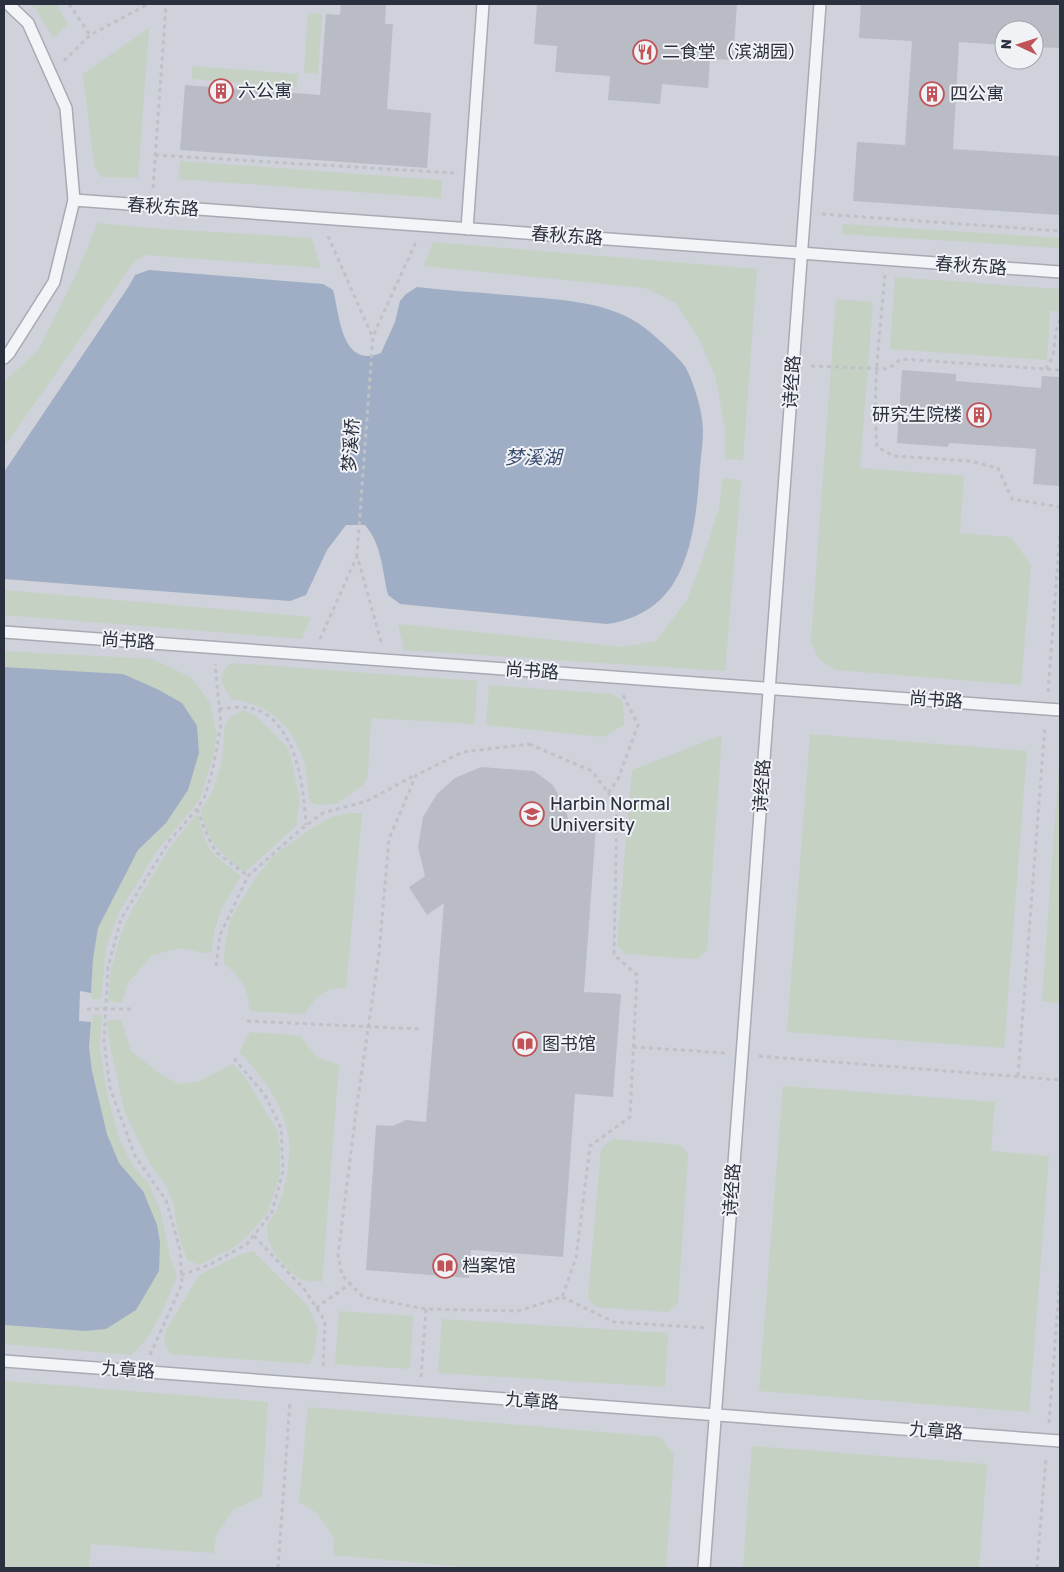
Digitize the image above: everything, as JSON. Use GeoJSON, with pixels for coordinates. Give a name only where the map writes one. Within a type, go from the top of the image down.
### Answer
{"type":"FeatureCollection","features":[{"type":"Feature","properties":{"kind":"lane"},"geometry":{"type":"LineString","coordinates":[[4,358],[10,353],[54,282],[74,200],[66,108],[28,23],[8,4]]}},
{"type":"Feature","properties":{"kind":"lane"},"geometry":{"type":"LineString","coordinates":[[467,229],[483,4]]}},
{"type":"Feature","properties":{"kind":"lane","name":"诗经路"},"geometry":{"type":"LineString","coordinates":[[704,1568],[820,4]]}},
{"type":"Feature","properties":{"kind":"lane","name":"春秋东路"},"geometry":{"type":"LineString","coordinates":[[74,200],[1060,272]]}},
{"type":"Feature","properties":{"kind":"lane","name":"尚书路"},"geometry":{"type":"LineString","coordinates":[[4,632],[1060,710]]}},
{"type":"Feature","properties":{"kind":"lane","name":"九章路"},"geometry":{"type":"LineString","coordinates":[[4,1361],[1060,1441]]}},
{"type":"Feature","properties":{"kind":"path"},"geometry":{"type":"LineString","coordinates":[[69,4],[90,35]]}},
{"type":"Feature","properties":{"kind":"path"},"geometry":{"type":"LineString","coordinates":[[51,74],[90,35],[148,4]]}},
{"type":"Feature","properties":{"kind":"path"},"geometry":{"type":"LineString","coordinates":[[151,206],[166,4]]}},
{"type":"Feature","properties":{"kind":"path"},"geometry":{"type":"LineString","coordinates":[[155,155],[471,174]]}},
{"type":"Feature","properties":{"kind":"path"},"geometry":{"type":"LineString","coordinates":[[804,213],[1060,231]]}},
{"type":"Feature","properties":{"kind":"path"},"geometry":{"type":"LineString","coordinates":[[320,218],[373,336]]}},
{"type":"Feature","properties":{"kind":"path"},"geometry":{"type":"LineString","coordinates":[[373,336],[424,226]]}},
{"type":"Feature","properties":{"kind":"path"},"geometry":{"type":"LineString","coordinates":[[886,260],[877,369],[877,447],[894,456],[970,461],[998,468],[1012,499],[1060,507]]}},
{"type":"Feature","properties":{"kind":"path"},"geometry":{"type":"LineString","coordinates":[[1046,369],[1053,356],[1056,331],[1060,319]]}},
{"type":"Feature","properties":{"kind":"path","name":"梦溪桥"},"geometry":{"type":"LineString","coordinates":[[357,555],[373,336]]}},
{"type":"Feature","properties":{"kind":"path"},"geometry":{"type":"LineString","coordinates":[[793,365],[888,369],[901,360],[1060,370]]}},
{"type":"Feature","properties":{"kind":"path"},"geometry":{"type":"LineString","coordinates":[[1018,1076],[1060,534]]}},
{"type":"Feature","properties":{"kind":"path"},"geometry":{"type":"LineString","coordinates":[[313,655],[357,555]]}},
{"type":"Feature","properties":{"kind":"path"},"geometry":{"type":"LineString","coordinates":[[357,555],[386,660]]}},
{"type":"Feature","properties":{"kind":"path"},"geometry":{"type":"LineString","coordinates":[[143,1372],[182,1284],[180,1250],[166,1200],[135,1156],[110,1088],[104,1041],[108,967],[121,919],[170,840],[197,809],[205,796],[213,768],[221,725],[215,648]]}},
{"type":"Feature","properties":{"kind":"path"},"geometry":{"type":"LineString","coordinates":[[608,792],[618,779],[638,724],[614,677]]}},
{"type":"Feature","properties":{"kind":"path"},"geometry":{"type":"LineString","coordinates":[[219,709],[240,706],[264,713],[278,726],[293,748],[305,798],[306,825]]}},
{"type":"Feature","properties":{"kind":"path"},"geometry":{"type":"LineString","coordinates":[[216,966],[220,935],[248,876],[306,825],[323,813],[366,801],[464,752],[529,744],[592,771],[617,804],[614,955],[637,975],[630,1117],[590,1146],[576,1258],[562,1298]]}},
{"type":"Feature","properties":{"kind":"path"},"geometry":{"type":"LineString","coordinates":[[416,775],[389,839],[379,953],[338,1255],[342,1275],[363,1297],[426,1309],[518,1311],[562,1298],[614,1322],[721,1329]]}},
{"type":"Feature","properties":{"kind":"path"},"geometry":{"type":"LineString","coordinates":[[197,809],[206,835],[216,852],[248,876]]}},
{"type":"Feature","properties":{"kind":"path"},"geometry":{"type":"LineString","coordinates":[[88,1009],[134,1009]]}},
{"type":"Feature","properties":{"kind":"path"},"geometry":{"type":"LineString","coordinates":[[247,1021],[419,1029]]}},
{"type":"Feature","properties":{"kind":"path"},"geometry":{"type":"LineString","coordinates":[[632,1047],[1060,1080]]}},
{"type":"Feature","properties":{"kind":"path"},"geometry":{"type":"LineString","coordinates":[[182,1275],[208,1265],[247,1244],[272,1212],[283,1172],[281,1128],[265,1095],[232,1056]]}},
{"type":"Feature","properties":{"kind":"path"},"geometry":{"type":"LineString","coordinates":[[254,1236],[305,1290],[325,1321],[322,1385]]}},
{"type":"Feature","properties":{"kind":"path"},"geometry":{"type":"LineString","coordinates":[[1037,1568],[1060,1277]]}},
{"type":"Feature","properties":{"kind":"path"},"geometry":{"type":"LineString","coordinates":[[316,1308],[350,1284]]}},
{"type":"Feature","properties":{"kind":"path"},"geometry":{"type":"LineString","coordinates":[[420,1392],[426,1309]]}},
{"type":"Feature","properties":{"kind":"path"},"geometry":{"type":"LineString","coordinates":[[278,1568],[291,1383]]}},
{"type":"Feature","properties":{"kind":"shaded area","name":"Harbin Normal University"},"geometry":{"type":"Polygon","coordinates":[[[4,4],[1060,4],[1060,1568],[4,1568],[4,4]]]}},
{"type":"Feature","properties":{"kind":"green space"},"geometry":{"type":"Polygon","coordinates":[[[30,4],[56,4],[68,24],[53,38],[37,10],[30,4]]]}},
{"type":"Feature","properties":{"kind":"green space"},"geometry":{"type":"Polygon","coordinates":[[[308,13],[322,14],[318,74],[304,73],[308,13]]]}},
{"type":"Feature","properties":{"kind":"green space"},"geometry":{"type":"Polygon","coordinates":[[[149,28],[138,178],[101,177],[94,165],[83,74],[149,28]]]}},
{"type":"Feature","properties":{"kind":"green space"},"geometry":{"type":"Polygon","coordinates":[[[192,66],[298,74],[297,87],[192,79],[192,66]]]}},
{"type":"Feature","properties":{"kind":"green space"},"geometry":{"type":"Polygon","coordinates":[[[180,161],[442,180],[441,198],[179,179],[180,161]]]}},
{"type":"Feature","properties":{"kind":"green space"},"geometry":{"type":"Polygon","coordinates":[[[98,223],[147,228],[312,238],[321,268],[146,255],[134,262],[4,445],[4,382],[38,350],[74,279],[98,223]]]}},
{"type":"Feature","properties":{"kind":"green space"},"geometry":{"type":"Polygon","coordinates":[[[843,224],[1060,238],[1060,248],[842,234],[843,224]]]}},
{"type":"Feature","properties":{"kind":"green space"},"geometry":{"type":"Polygon","coordinates":[[[433,242],[757,269],[743,460],[725,459],[725,429],[716,378],[700,341],[676,303],[645,288],[424,266],[433,242]]]}},
{"type":"Feature","properties":{"kind":"green space"},"geometry":{"type":"Polygon","coordinates":[[[895,277],[1060,289],[1060,311],[1050,311],[1047,360],[890,349],[895,277]]]}},
{"type":"Feature","properties":{"kind":"green space"},"geometry":{"type":"Polygon","coordinates":[[[836,299],[873,302],[860,468],[964,476],[960,533],[1011,537],[1031,565],[1021,685],[836,670],[819,659],[811,641],[836,299]]]}},
{"type":"Feature","properties":{"kind":"green space"},"geometry":{"type":"Polygon","coordinates":[[[723,478],[741,480],[725,671],[404,650],[398,624],[623,647],[656,641],[687,600],[719,508],[723,478]]]}},
{"type":"Feature","properties":{"kind":"green space"},"geometry":{"type":"Polygon","coordinates":[[[4,590],[311,617],[302,639],[4,615],[4,590]]]}},
{"type":"Feature","properties":{"kind":"green space"},"geometry":{"type":"Polygon","coordinates":[[[4,651],[153,659],[192,678],[210,703],[217,735],[212,760],[200,799],[157,851],[119,912],[106,948],[101,999],[92,999],[91,993],[93,959],[98,928],[138,850],[166,823],[182,703],[157,689],[123,674],[4,667],[4,651]]]}},
{"type":"Feature","properties":{"kind":"green space"},"geometry":{"type":"Polygon","coordinates":[[[232,663],[477,681],[475,724],[371,718],[368,774],[363,785],[336,804],[318,805],[311,803],[301,752],[288,729],[269,712],[258,706],[232,699],[225,689],[222,680],[223,671],[232,663]]]}},
{"type":"Feature","properties":{"kind":"green space"},"geometry":{"type":"Polygon","coordinates":[[[489,685],[613,694],[623,702],[624,725],[603,737],[486,725],[489,685]]]}},
{"type":"Feature","properties":{"kind":"green space"},"geometry":{"type":"Polygon","coordinates":[[[244,710],[258,718],[289,749],[300,801],[296,826],[245,872],[229,860],[215,845],[205,829],[201,809],[210,797],[218,774],[223,751],[224,730],[227,722],[244,710]]]}},
{"type":"Feature","properties":{"kind":"green space"},"geometry":{"type":"Polygon","coordinates":[[[810,734],[1027,751],[1004,1048],[787,1032],[810,734]]]}},
{"type":"Feature","properties":{"kind":"green space"},"geometry":{"type":"Polygon","coordinates":[[[722,735],[707,949],[698,959],[626,954],[617,945],[632,770],[722,735]]]}},
{"type":"Feature","properties":{"kind":"green space"},"geometry":{"type":"Polygon","coordinates":[[[1060,751],[1060,1003],[1042,1001],[1060,751]]]}},
{"type":"Feature","properties":{"kind":"green space"},"geometry":{"type":"Polygon","coordinates":[[[349,813],[362,813],[346,989],[332,989],[321,994],[305,1014],[250,1011],[243,984],[236,974],[224,964],[225,944],[231,918],[256,877],[273,856],[331,817],[349,813]]]}},
{"type":"Feature","properties":{"kind":"green space"},"geometry":{"type":"Polygon","coordinates":[[[197,814],[206,842],[212,853],[241,876],[222,908],[215,929],[211,952],[204,953],[181,948],[152,955],[128,983],[122,1003],[108,1001],[111,969],[122,931],[132,910],[170,847],[197,814]]]}},
{"type":"Feature","properties":{"kind":"green space"},"geometry":{"type":"Polygon","coordinates":[[[93,1014],[102,1015],[100,1047],[107,1094],[119,1138],[133,1166],[149,1184],[161,1213],[170,1257],[177,1275],[164,1307],[149,1336],[131,1355],[4,1344],[4,1325],[85,1331],[106,1329],[143,1191],[119,1163],[107,1135],[92,1071],[89,1047],[93,1014]]]}},
{"type":"Feature","properties":{"kind":"green space"},"geometry":{"type":"Polygon","coordinates":[[[107,1020],[121,1020],[131,1051],[163,1076],[180,1084],[200,1081],[233,1064],[244,1076],[277,1130],[280,1148],[280,1174],[268,1212],[236,1246],[199,1265],[187,1260],[179,1236],[173,1203],[165,1184],[150,1164],[125,1113],[110,1046],[107,1020]]]}},
{"type":"Feature","properties":{"kind":"green space"},"geometry":{"type":"Polygon","coordinates":[[[250,1032],[300,1036],[319,1058],[339,1065],[322,1282],[305,1281],[290,1271],[278,1257],[269,1241],[268,1225],[280,1202],[287,1175],[289,1141],[283,1116],[272,1092],[239,1052],[250,1032]]]}},
{"type":"Feature","properties":{"kind":"green space"},"geometry":{"type":"Polygon","coordinates":[[[783,1086],[995,1102],[991,1151],[1049,1156],[1029,1412],[759,1391],[783,1086]]]}},
{"type":"Feature","properties":{"kind":"green space"},"geometry":{"type":"Polygon","coordinates":[[[613,1139],[680,1145],[688,1154],[678,1303],[668,1312],[596,1307],[588,1298],[601,1149],[613,1139]]]}},
{"type":"Feature","properties":{"kind":"green space"},"geometry":{"type":"Polygon","coordinates":[[[253,1251],[308,1306],[317,1327],[314,1354],[310,1364],[170,1354],[164,1342],[166,1330],[199,1275],[241,1254],[253,1251]]]}},
{"type":"Feature","properties":{"kind":"green space"},"geometry":{"type":"Polygon","coordinates":[[[339,1311],[413,1316],[410,1369],[335,1364],[339,1311]]]}},
{"type":"Feature","properties":{"kind":"green space"},"geometry":{"type":"Polygon","coordinates":[[[442,1319],[668,1333],[665,1387],[438,1373],[442,1319]]]}},
{"type":"Feature","properties":{"kind":"green space"},"geometry":{"type":"Polygon","coordinates":[[[4,1381],[268,1402],[262,1496],[233,1510],[216,1535],[214,1553],[91,1544],[89,1568],[4,1568],[4,1381]]]}},
{"type":"Feature","properties":{"kind":"green space"},"geometry":{"type":"Polygon","coordinates":[[[308,1407],[660,1437],[674,1455],[666,1568],[476,1568],[333,1555],[334,1538],[317,1513],[299,1502],[308,1407]]]}},
{"type":"Feature","properties":{"kind":"green space"},"geometry":{"type":"Polygon","coordinates":[[[752,1446],[987,1464],[979,1568],[743,1568],[752,1446]]]}},
{"type":"Feature","properties":{"kind":"water","name":"梦溪湖"},"geometry":{"type":"Polygon","coordinates":[[[149,270],[323,284],[333,290],[341,326],[350,347],[358,354],[368,356],[381,353],[395,322],[400,301],[406,294],[417,287],[585,303],[616,312],[631,319],[655,336],[686,368],[698,398],[701,415],[703,439],[695,519],[687,555],[672,586],[661,599],[643,612],[622,621],[607,624],[400,604],[388,595],[378,549],[365,525],[346,525],[327,550],[306,595],[290,601],[4,579],[4,472],[135,275],[149,270]]]}},
{"type":"Feature","properties":{"kind":"water"},"geometry":{"type":"Polygon","coordinates":[[[4,667],[123,674],[157,689],[182,703],[197,726],[199,753],[188,790],[166,823],[138,850],[98,928],[93,959],[91,993],[80,991],[79,1021],[91,1022],[89,1047],[92,1071],[107,1134],[119,1163],[143,1191],[157,1225],[160,1242],[159,1271],[136,1310],[106,1329],[85,1331],[4,1325],[4,667]]]}},
{"type":"Feature","properties":{"kind":"building","name":"六公寓"},"geometry":{"type":"Polygon","coordinates":[[[341,4],[386,4],[385,24],[393,24],[387,109],[431,113],[427,168],[180,150],[185,85],[320,95],[326,14],[340,15],[341,4]]]}},
{"type":"Feature","properties":{"kind":"building","name":"二食堂（滨湖园）"},"geometry":{"type":"Polygon","coordinates":[[[537,4],[737,4],[733,60],[710,59],[708,88],[662,84],[660,104],[608,100],[610,76],[555,72],[557,46],[534,44],[537,4]]]}},
{"type":"Feature","properties":{"kind":"building","name":"四公寓"},"geometry":{"type":"Polygon","coordinates":[[[861,4],[1060,4],[1060,48],[1044,47],[1044,20],[994,20],[994,44],[959,42],[953,149],[1060,156],[1060,215],[853,201],[857,142],[905,145],[912,41],[859,38],[861,4]]]}},
{"type":"Feature","properties":{"kind":"building","name":"研究生院楼"},"geometry":{"type":"Polygon","coordinates":[[[902,370],[956,374],[956,381],[1041,388],[1042,376],[1060,377],[1060,486],[1033,484],[1036,449],[949,443],[948,447],[897,443],[902,370]]]}},
{"type":"Feature","properties":{"kind":"building","name":"图书馆"},"geometry":{"type":"Polygon","coordinates":[[[481,767],[534,771],[553,785],[564,805],[570,825],[596,827],[584,992],[621,994],[613,1097],[575,1094],[563,1257],[471,1250],[469,1278],[366,1270],[376,1125],[393,1126],[406,1120],[426,1122],[444,903],[427,915],[409,887],[425,876],[418,847],[423,817],[437,794],[455,778],[481,767]]]}},
{"type":"Feature","properties":{"kind":"place","name":"二食堂（滨湖园）"},"geometry":{"type":"Point","coordinates":[645,52]}},
{"type":"Feature","properties":{"kind":"place","name":"六公寓"},"geometry":{"type":"Point","coordinates":[221,91]}},
{"type":"Feature","properties":{"kind":"place","name":"四公寓"},"geometry":{"type":"Point","coordinates":[932,94]}},
{"type":"Feature","properties":{"kind":"place","name":"研究生院楼"},"geometry":{"type":"Point","coordinates":[979,415]}},
{"type":"Feature","properties":{"kind":"place","name":"Harbin Normal University"},"geometry":{"type":"Point","coordinates":[532,814]}},
{"type":"Feature","properties":{"kind":"place","name":"图书馆"},"geometry":{"type":"Point","coordinates":[525,1044]}},
{"type":"Feature","properties":{"kind":"place","name":"档案馆"},"geometry":{"type":"Point","coordinates":[445,1266]}}]}
